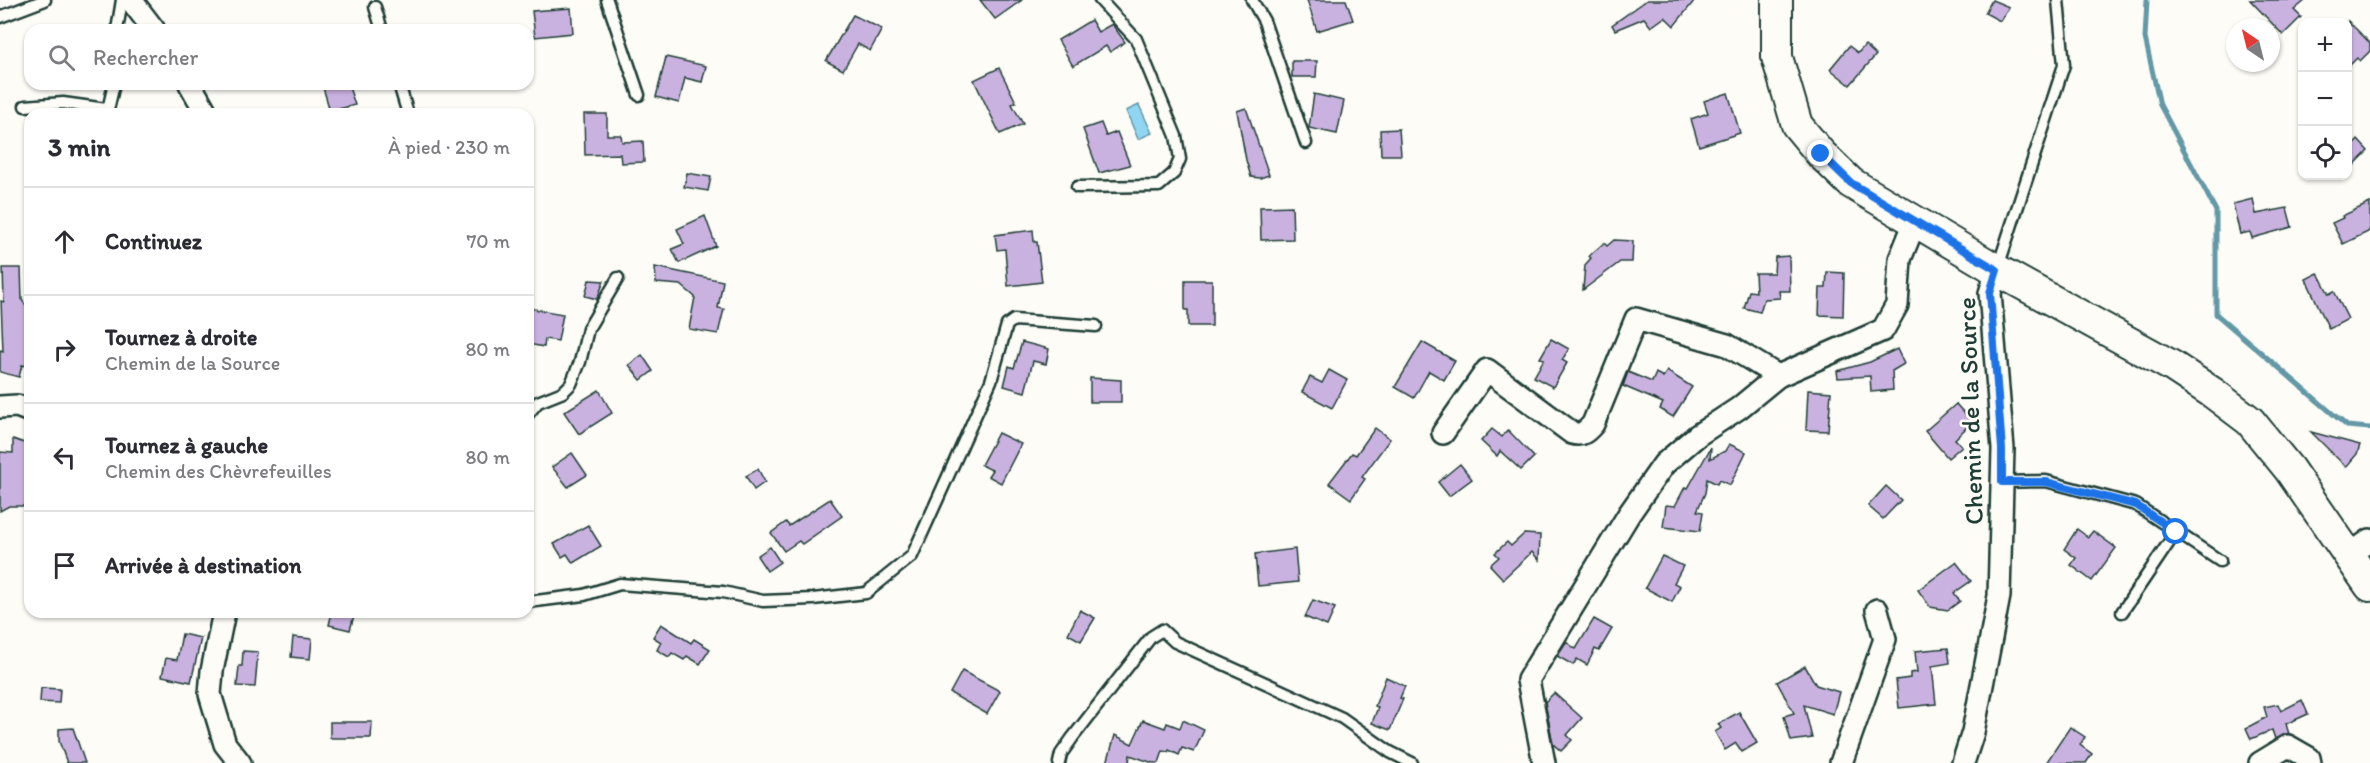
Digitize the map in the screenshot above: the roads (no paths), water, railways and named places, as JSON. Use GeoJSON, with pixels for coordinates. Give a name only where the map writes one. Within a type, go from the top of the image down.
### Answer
{"type":"FeatureCollection","features":[{"type":"Feature","properties":{"kind":"street"},"geometry":{"type":"LineString","coordinates":[[131,0],[149,24]]}},
{"type":"Feature","properties":{"kind":"street"},"geometry":{"type":"LineString","coordinates":[[1777,0],[1777,57],[1797,125],[1821,154],[1851,183],[1997,270],[2172,366],[2250,421],[2359,548],[2370,586]]}},
{"type":"Feature","properties":{"kind":"street"},"geometry":{"type":"LineString","coordinates":[[193,90],[204,108]]}},
{"type":"Feature","properties":{"kind":"street"},"geometry":{"type":"LineString","coordinates":[[1544,763],[1528,680],[1629,514],[1664,464],[1698,435],[1738,408],[1778,376],[1883,330],[1897,305],[1900,259],[1915,222]]}},
{"type":"Feature","properties":{"kind":"street","name":"Chemin de la Source"},"geometry":{"type":"LineString","coordinates":[[1963,763],[1973,732],[2000,596],[2002,449],[1990,293],[1997,270]]}},
{"type":"Feature","properties":{"kind":"street"},"geometry":{"type":"LineString","coordinates":[[1443,433],[1487,370],[1572,433],[1579,435],[1587,432],[1593,424],[1636,319],[1727,345],[1778,376]]}},
{"type":"Feature","properties":{"kind":"street"},"geometry":{"type":"LineString","coordinates":[[0,406],[17,406],[24,409]]}},
{"type":"Feature","properties":{"kind":"street"},"geometry":{"type":"LineString","coordinates":[[1841,763],[1885,639],[1878,610]]}},
{"type":"Feature","properties":{"kind":"street"},"geometry":{"type":"LineString","coordinates":[[223,618],[212,671],[210,694],[225,744],[240,763]]}},
{"type":"Feature","properties":{"kind":"street"},"geometry":{"type":"LineString","coordinates":[[2260,763],[2288,746],[2309,758],[2310,763]]}},
{"type":"Feature","properties":{"kind":"lane"},"geometry":{"type":"LineString","coordinates":[[0,17],[45,0]]}},
{"type":"Feature","properties":{"kind":"lane"},"geometry":{"type":"LineString","coordinates":[[118,24],[122,0]]}},
{"type":"Feature","properties":{"kind":"lane"},"geometry":{"type":"LineString","coordinates":[[607,0],[639,95]]}},
{"type":"Feature","properties":{"kind":"lane"},"geometry":{"type":"LineString","coordinates":[[1077,187],[1159,186],[1174,173],[1180,159],[1176,136],[1136,39],[1100,0]]}},
{"type":"Feature","properties":{"kind":"lane"},"geometry":{"type":"LineString","coordinates":[[1252,0],[1264,21],[1306,143]]}},
{"type":"Feature","properties":{"kind":"lane"},"geometry":{"type":"LineString","coordinates":[[1997,270],[2064,65],[2058,0]]}},
{"type":"Feature","properties":{"kind":"lane"},"geometry":{"type":"LineString","coordinates":[[375,7],[380,24]]}},
{"type":"Feature","properties":{"kind":"lane"},"geometry":{"type":"LineString","coordinates":[[107,108],[112,90]]}},
{"type":"Feature","properties":{"kind":"lane"},"geometry":{"type":"LineString","coordinates":[[401,90],[406,108]]}},
{"type":"Feature","properties":{"kind":"lane"},"geometry":{"type":"LineString","coordinates":[[25,106],[63,103],[87,108]]}},
{"type":"Feature","properties":{"kind":"lane"},"geometry":{"type":"LineString","coordinates":[[534,407],[538,402],[563,392],[571,384],[580,362],[588,329],[618,278]]}},
{"type":"Feature","properties":{"kind":"lane"},"geometry":{"type":"LineString","coordinates":[[534,601],[584,595],[620,584],[723,592],[763,601],[813,599],[866,593],[912,556],[991,381],[1007,325],[1014,320],[1096,326]]}},
{"type":"Feature","properties":{"kind":"lane"},"geometry":{"type":"LineString","coordinates":[[2002,482],[2046,482],[2136,505],[2220,561]]}},
{"type":"Feature","properties":{"kind":"lane"},"geometry":{"type":"LineString","coordinates":[[2122,612],[2176,532]]}},
{"type":"Feature","properties":{"kind":"lane"},"geometry":{"type":"LineString","coordinates":[[1059,763],[1073,737],[1151,637],[1162,630],[1175,642],[1342,718],[1390,752],[1412,763]]}},
{"type":"Feature","properties":{"kind":"water"},"geometry":{"type":"Polygon","coordinates":[[[1139,105],[1152,133],[1138,139],[1126,111],[1139,105]]]}},
{"type":"Feature","properties":{"kind":"waterway"},"geometry":{"type":"LineString","coordinates":[[2147,0],[2145,38],[2160,105],[2216,211],[2216,314],[2347,426],[2370,428]]}}]}
